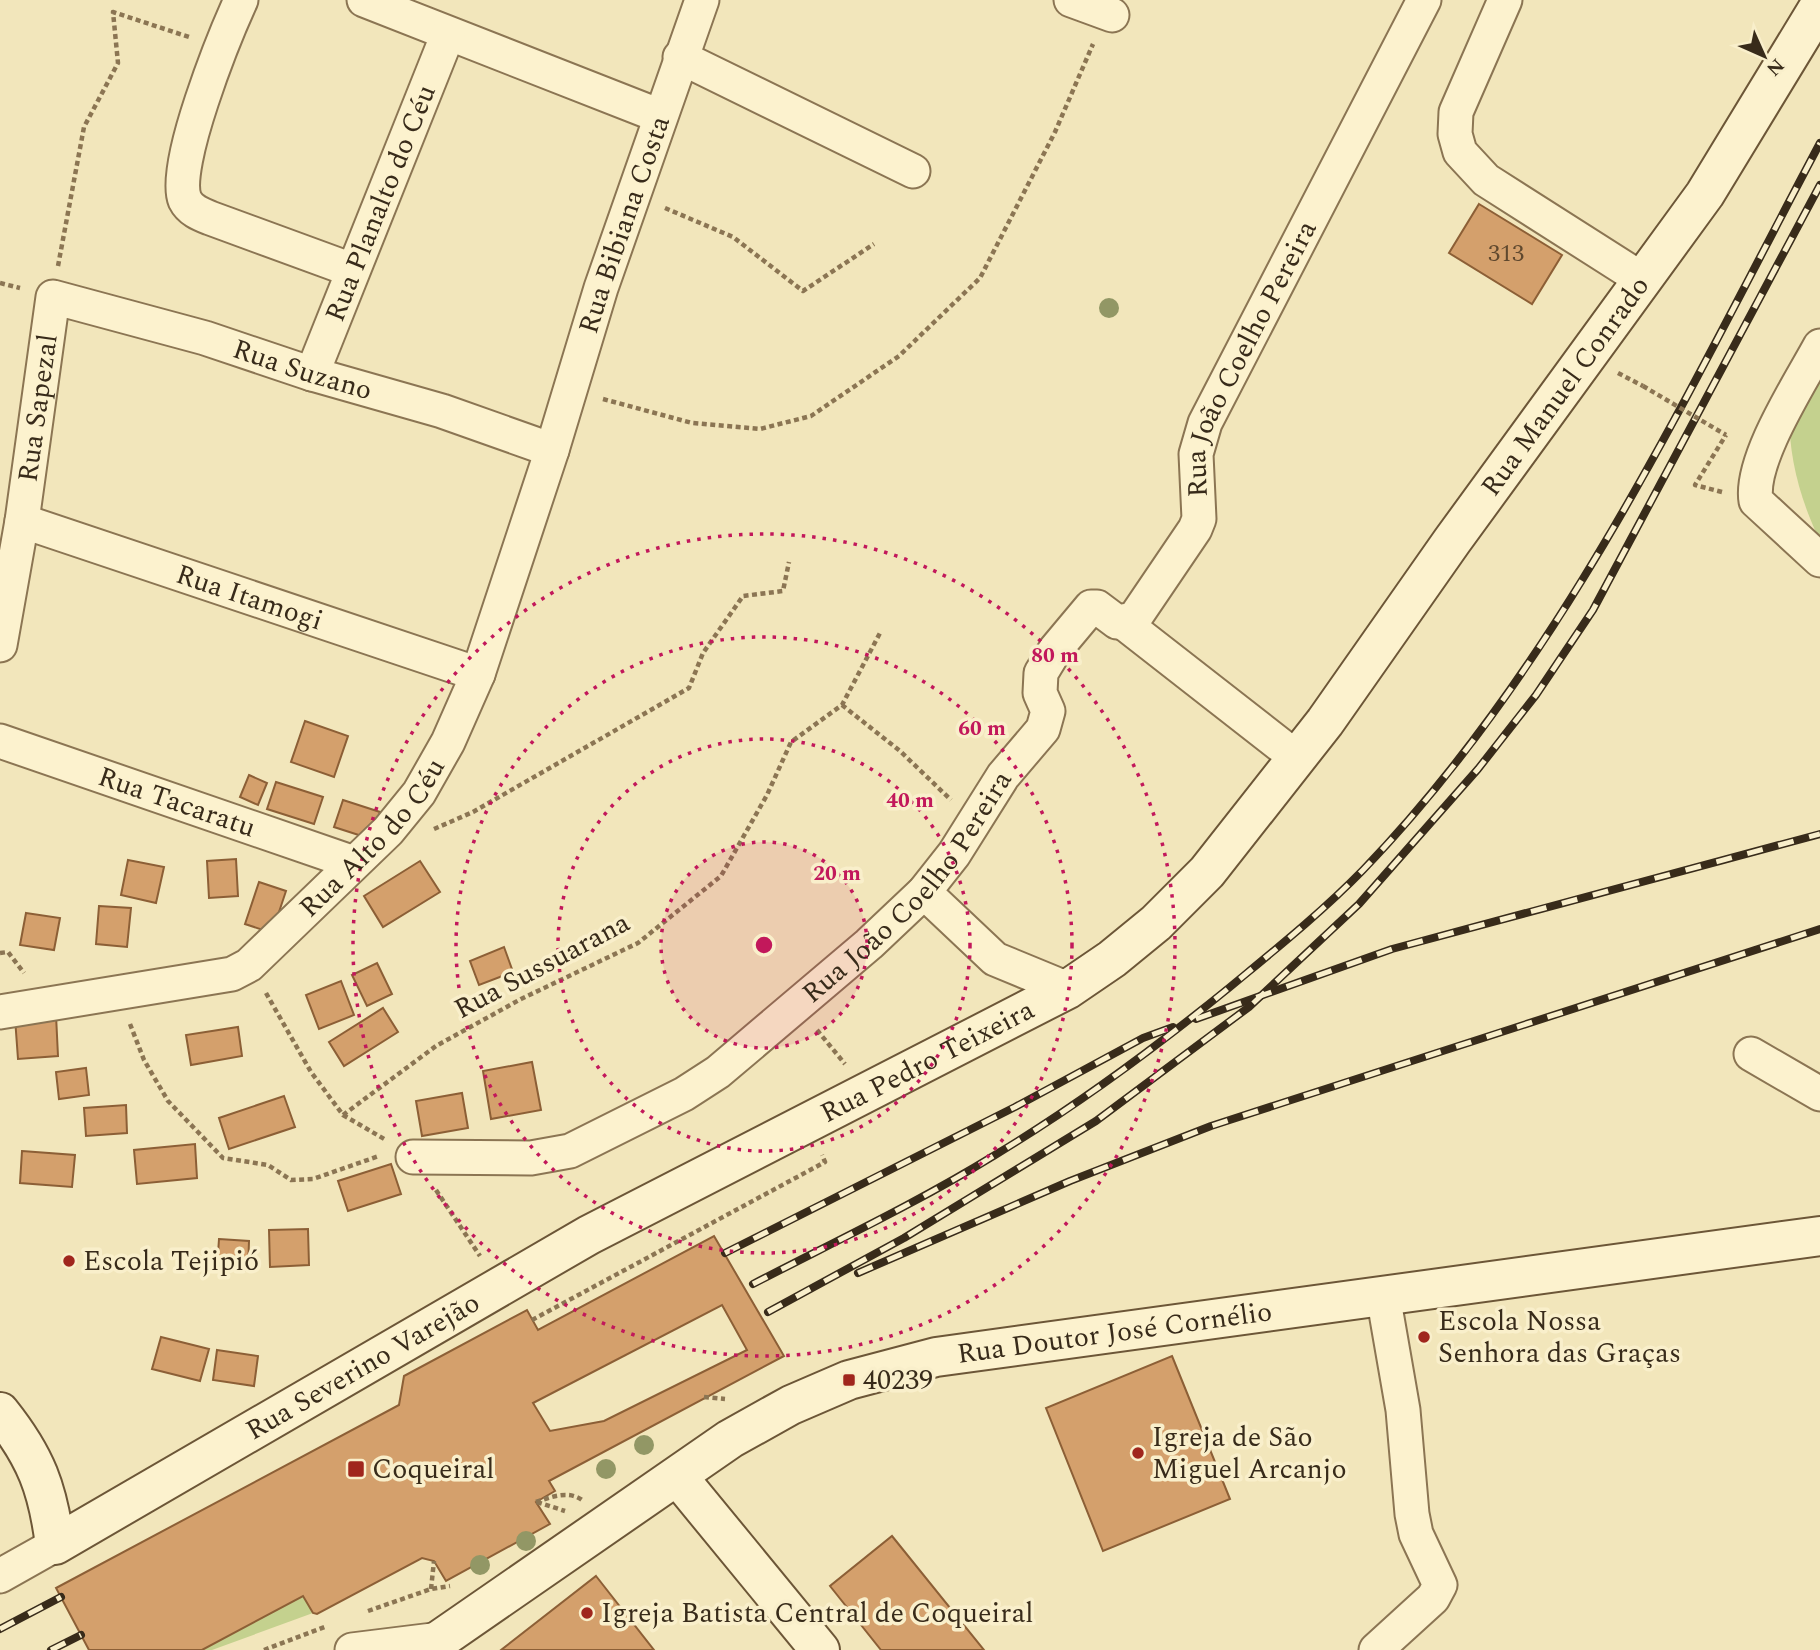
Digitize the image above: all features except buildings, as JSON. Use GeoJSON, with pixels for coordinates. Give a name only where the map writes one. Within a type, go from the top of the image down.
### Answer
{"type":"FeatureCollection","features":[{"type":"Feature","properties":{"kind":"street"},"geometry":{"type":"LineString","coordinates":[[241,0],[219,47],[184,164],[182,186],[185,201],[194,212],[352,270]]}},
{"type":"Feature","properties":{"kind":"street"},"geometry":{"type":"LineString","coordinates":[[364,0],[660,116]]}},
{"type":"Feature","properties":{"kind":"street","name":"Rua Bibiana Costa"},"geometry":{"type":"LineString","coordinates":[[552,450],[569,390],[660,116],[702,0]]}},
{"type":"Feature","properties":{"kind":"street"},"geometry":{"type":"LineString","coordinates":[[1071,0],[1112,15]]}},
{"type":"Feature","properties":{"kind":"street","name":"Rua João Coelho Pereira"},"geometry":{"type":"LineString","coordinates":[[407,1153],[531,1158],[570,1151],[684,1094],[718,1072],[797,1006],[924,892],[974,823],[1003,776],[1043,729],[1048,711],[1038,684],[1046,662],[1091,607],[1124,623],[1134,619],[1195,529],[1199,519],[1196,454],[1205,423],[1424,0]]}},
{"type":"Feature","properties":{"kind":"street"},"geometry":{"type":"LineString","coordinates":[[1505,0],[1457,112],[1455,134],[1460,152],[1486,180],[1643,280]]}},
{"type":"Feature","properties":{"kind":"street","name":"Rua Manuel Conrado"},"geometry":{"type":"LineString","coordinates":[[1297,758],[1705,194],[1820,5]]}},
{"type":"Feature","properties":{"kind":"street","name":"Rua Planalto do Céu"},"geometry":{"type":"LineString","coordinates":[[312,374],[447,34]]}},
{"type":"Feature","properties":{"kind":"street"},"geometry":{"type":"LineString","coordinates":[[680,57],[913,171]]}},
{"type":"Feature","properties":{"kind":"street","name":"Rua Suzano"},"geometry":{"type":"LineString","coordinates":[[53,297],[205,338],[312,374],[442,411],[552,450]]}},
{"type":"Feature","properties":{"kind":"street","name":"Rua Sapezal"},"geometry":{"type":"LineString","coordinates":[[0,645],[22,521],[53,297]]}},
{"type":"Feature","properties":{"kind":"street"},"geometry":{"type":"LineString","coordinates":[[1820,346],[1756,474],[1754,488],[1756,502],[1820,560]]}},
{"type":"Feature","properties":{"kind":"street","name":"Rua Alto do Céu"},"geometry":{"type":"LineString","coordinates":[[0,1012],[220,978],[249,965],[388,831],[419,793],[448,742],[478,674],[552,450]]}},
{"type":"Feature","properties":{"kind":"street","name":"Rua Itamogi"},"geometry":{"type":"LineString","coordinates":[[22,521],[478,674]]}},
{"type":"Feature","properties":{"kind":"street"},"geometry":{"type":"LineString","coordinates":[[1124,623],[1297,758]]}},
{"type":"Feature","properties":{"kind":"street","name":"Rua Tacaratu"},"geometry":{"type":"LineString","coordinates":[[0,741],[354,863]]}},
{"type":"Feature","properties":{"kind":"street","name":"Rua Pedro Teixeira"},"geometry":{"type":"LineString","coordinates":[[498,1286],[589,1235],[1068,989],[1112,959],[1165,915],[1207,872],[1297,758]]}},
{"type":"Feature","properties":{"kind":"street"},"geometry":{"type":"LineString","coordinates":[[924,892],[995,959],[1068,989]]}},
{"type":"Feature","properties":{"kind":"street"},"geometry":{"type":"LineString","coordinates":[[1751,1054],[1820,1094]]}},
{"type":"Feature","properties":{"kind":"street","name":"Rua Doutor José Cornélio"},"geometry":{"type":"LineString","coordinates":[[433,1644],[730,1440],[790,1405],[849,1380],[936,1357],[1820,1236]]}},
{"type":"Feature","properties":{"kind":"street","name":"Rua Severino Varejão"},"geometry":{"type":"LineString","coordinates":[[55,1545],[498,1286]]}},
{"type":"Feature","properties":{"kind":"street"},"geometry":{"type":"LineString","coordinates":[[1376,1650],[1433,1598],[1440,1585],[1416,1534],[1412,1514],[1403,1410],[1383,1295]]}},
{"type":"Feature","properties":{"kind":"street"},"geometry":{"type":"LineString","coordinates":[[0,1412],[34,1463],[50,1501],[55,1545],[0,1576]]}},
{"type":"Feature","properties":{"kind":"street"},"geometry":{"type":"LineString","coordinates":[[678,1477],[820,1650]]}},
{"type":"Feature","properties":{"kind":"street"},"geometry":{"type":"LineString","coordinates":[[352,1650],[433,1644]]}},
{"type":"Feature","properties":{"kind":"path"},"geometry":{"type":"LineString","coordinates":[[53,297],[84,127],[118,63],[113,12],[219,47]]}},
{"type":"Feature","properties":{"kind":"path"},"geometry":{"type":"LineString","coordinates":[[569,390],[692,423],[760,429],[811,416],[900,356],[980,278],[1055,132],[1101,25],[1112,15]]}},
{"type":"Feature","properties":{"kind":"path"},"geometry":{"type":"LineString","coordinates":[[634,195],[733,236],[803,291],[874,244]]}},
{"type":"Feature","properties":{"kind":"path"},"geometry":{"type":"LineString","coordinates":[[1643,386],[1726,435],[1695,485]]}},
{"type":"Feature","properties":{"kind":"path"},"geometry":{"type":"LineString","coordinates":[[426,832],[473,812],[689,688],[703,653],[743,596],[783,591],[789,562]]}},
{"type":"Feature","properties":{"kind":"path","name":"Rua Sussuarana"},"geometry":{"type":"LineString","coordinates":[[343,1115],[436,1046],[521,999],[638,943],[721,876],[767,795],[791,742],[842,705],[880,633]]}},
{"type":"Feature","properties":{"kind":"path"},"geometry":{"type":"LineString","coordinates":[[842,705],[900,751],[974,823]]}},
{"type":"Feature","properties":{"kind":"path"},"geometry":{"type":"LineString","coordinates":[[249,965],[311,1072],[343,1115],[407,1153]]}},
{"type":"Feature","properties":{"kind":"path"},"geometry":{"type":"LineString","coordinates":[[119,993],[144,1060],[168,1101],[223,1158],[268,1166],[291,1180],[313,1179],[407,1153]]}},
{"type":"Feature","properties":{"kind":"path"},"geometry":{"type":"LineString","coordinates":[[797,1006],[868,1091]]}},
{"type":"Feature","properties":{"kind":"path"},"geometry":{"type":"LineString","coordinates":[[532,1320],[825,1162],[820,1152]]}},
{"type":"Feature","properties":{"kind":"path"},"geometry":{"type":"LineString","coordinates":[[601,1275],[605,1281]]}},
{"type":"Feature","properties":{"kind":"path"},"geometry":{"type":"LineString","coordinates":[[575,1517],[558,1507],[536,1502],[554,1496],[575,1495],[586,1503]]}},
{"type":"Feature","properties":{"kind":"path"},"geometry":{"type":"LineString","coordinates":[[431,1589],[434,1561]]}},
{"type":"Feature","properties":{"kind":"green space"},"geometry":{"type":"Polygon","coordinates":[[[1820,376],[1820,541],[1797,478],[1791,446],[1789,412],[1820,376]]]}},
{"type":"Feature","properties":{"kind":"green space"},"geometry":{"type":"Polygon","coordinates":[[[303,1596],[313,1613],[212,1650],[202,1650],[303,1596]]]}},
{"type":"Feature","properties":{"kind":"railway"},"geometry":{"type":"LineString","coordinates":[[753,1284],[936,1190],[1056,1116],[1145,1054],[1202,1010],[1298,930],[1363,870],[1435,789],[1500,704],[1560,615],[1669,429],[1820,143]]}},
{"type":"Feature","properties":{"kind":"railway"},"geometry":{"type":"LineString","coordinates":[[768,1312],[904,1238],[1096,1121],[1249,1007],[1359,904],[1478,769],[1536,695],[1593,610],[1820,185]]}},
{"type":"Feature","properties":{"kind":"railway"},"geometry":{"type":"LineString","coordinates":[[1196,1019],[1392,949],[1820,834]]}},
{"type":"Feature","properties":{"kind":"railway"},"geometry":{"type":"LineString","coordinates":[[858,1273],[1070,1181],[1211,1126],[1820,929]]}},
{"type":"Feature","properties":{"kind":"railway"},"geometry":{"type":"LineString","coordinates":[[725,1253],[1015,1107],[1143,1038],[1173,1027]]}},
{"type":"Feature","properties":{"kind":"railway"},"geometry":{"type":"LineString","coordinates":[[0,1629],[61,1597]]}},
{"type":"Feature","properties":{"kind":"railway"},"geometry":{"type":"LineString","coordinates":[[51,1650],[81,1635]]}},
{"type":"Feature","properties":{"kind":"place","name":"Escola Tejipió"},"geometry":{"type":"Point","coordinates":[69,1261]}},
{"type":"Feature","properties":{"kind":"place","name":"Escola Nossa Senhora das Graças"},"geometry":{"type":"Point","coordinates":[1424,1337]}},
{"type":"Feature","properties":{"kind":"place","name":"40239"},"geometry":{"type":"Point","coordinates":[849,1380]}},
{"type":"Feature","properties":{"kind":"place","name":"Igreja de São Miguel Arcanjo"},"geometry":{"type":"Point","coordinates":[1138,1453]}},
{"type":"Feature","properties":{"kind":"place","name":"Coqueiral"},"geometry":{"type":"Point","coordinates":[356,1469]}},
{"type":"Feature","properties":{"kind":"place","name":"Igreja Batista Central de Coqueiral"},"geometry":{"type":"Point","coordinates":[587,1613]}}]}
